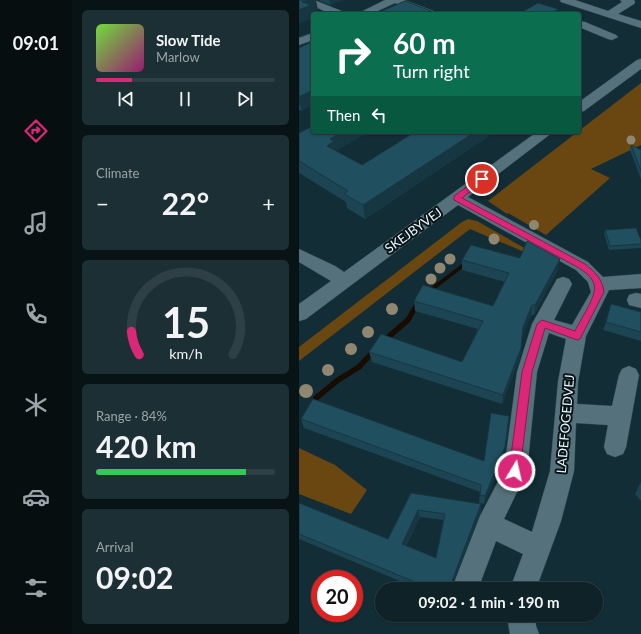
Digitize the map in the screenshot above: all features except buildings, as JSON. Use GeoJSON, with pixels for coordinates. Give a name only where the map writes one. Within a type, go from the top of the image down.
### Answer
{"type":"FeatureCollection","features":[{"type":"Feature","properties":{"kind":"street"},"geometry":{"type":"LineString","coordinates":[[305,0],[335,12]]}},
{"type":"Feature","properties":{"kind":"street"},"geometry":{"type":"LineString","coordinates":[[367,12],[394,0],[427,12]]}},
{"type":"Feature","properties":{"kind":"street"},"geometry":{"type":"LineString","coordinates":[[565,0],[641,26]]}},
{"type":"Feature","properties":{"kind":"street"},"geometry":{"type":"LineString","coordinates":[[581,24],[630,2],[625,0]]}},
{"type":"Feature","properties":{"kind":"street"},"geometry":{"type":"LineString","coordinates":[[299,7],[311,12]]}},
{"type":"Feature","properties":{"kind":"street"},"geometry":{"type":"LineString","coordinates":[[581,24],[612,37]]}},
{"type":"Feature","properties":{"kind":"street"},"geometry":{"type":"LineString","coordinates":[[299,42],[311,37]]}},
{"type":"Feature","properties":{"kind":"street"},"geometry":{"type":"LineString","coordinates":[[581,107],[641,63]]}},
{"type":"Feature","properties":{"kind":"street","name":"SKEJBYVEJ"},"geometry":{"type":"LineString","coordinates":[[299,314],[543,134]]}},
{"type":"Feature","properties":{"kind":"street"},"geometry":{"type":"LineString","coordinates":[[457,198],[582,266],[594,275],[599,284],[641,281]]}},
{"type":"Feature","properties":{"kind":"street"},"geometry":{"type":"LineString","coordinates":[[299,255],[329,270],[344,281]]}},
{"type":"Feature","properties":{"kind":"street"},"geometry":{"type":"LineString","coordinates":[[467,582],[489,525],[515,471],[527,372],[542,324],[563,284]]}},
{"type":"Feature","properties":{"kind":"street","name":"LADEFOGEDVEJ"},"geometry":{"type":"LineString","coordinates":[[526,582],[549,521],[562,471],[568,382],[577,336],[600,292],[599,284]]}},
{"type":"Feature","properties":{"kind":"street"},"geometry":{"type":"LineString","coordinates":[[542,324],[568,331],[577,336]]}},
{"type":"Feature","properties":{"kind":"street"},"geometry":{"type":"LineString","coordinates":[[615,447],[629,375]]}},
{"type":"Feature","properties":{"kind":"street"},"geometry":{"type":"LineString","coordinates":[[566,413],[620,416]]}},
{"type":"Feature","properties":{"kind":"street"},"geometry":{"type":"LineString","coordinates":[[489,525],[538,548]]}},
{"type":"Feature","properties":{"kind":"street"},"geometry":{"type":"LineString","coordinates":[[522,622],[525,634]]}},
{"type":"Feature","properties":{"kind":"shaded area"},"geometry":{"type":"Polygon","coordinates":[[[641,83],[641,145],[591,169],[610,178],[546,235],[508,213],[507,214],[488,201],[575,134],[581,134],[581,129],[641,83]]]}},
{"type":"Feature","properties":{"kind":"shaded area"},"geometry":{"type":"Polygon","coordinates":[[[468,219],[477,221],[528,250],[522,251],[470,229],[299,361],[299,347],[462,222],[468,219]]]}},
{"type":"Feature","properties":{"kind":"shaded area"},"geometry":{"type":"Polygon","coordinates":[[[299,448],[335,465],[367,490],[351,514],[299,494],[299,448]]]}},
{"type":"Feature","properties":{"kind":"waterway"},"geometry":{"type":"LineString","coordinates":[[432,289],[462,266]]}},
{"type":"Feature","properties":{"kind":"waterway"},"geometry":{"type":"LineString","coordinates":[[386,339],[408,320],[418,302]]}},
{"type":"Feature","properties":{"kind":"waterway"},"geometry":{"type":"LineString","coordinates":[[316,398],[338,380],[359,367],[375,350]]}},
{"type":"Feature","properties":{"kind":"route"},"geometry":{"type":"LineString","coordinates":[[482,179],[457,198],[582,266],[594,275],[599,284],[600,292],[577,336],[568,331],[542,324],[527,372],[521,433],[515,471]]}}]}
